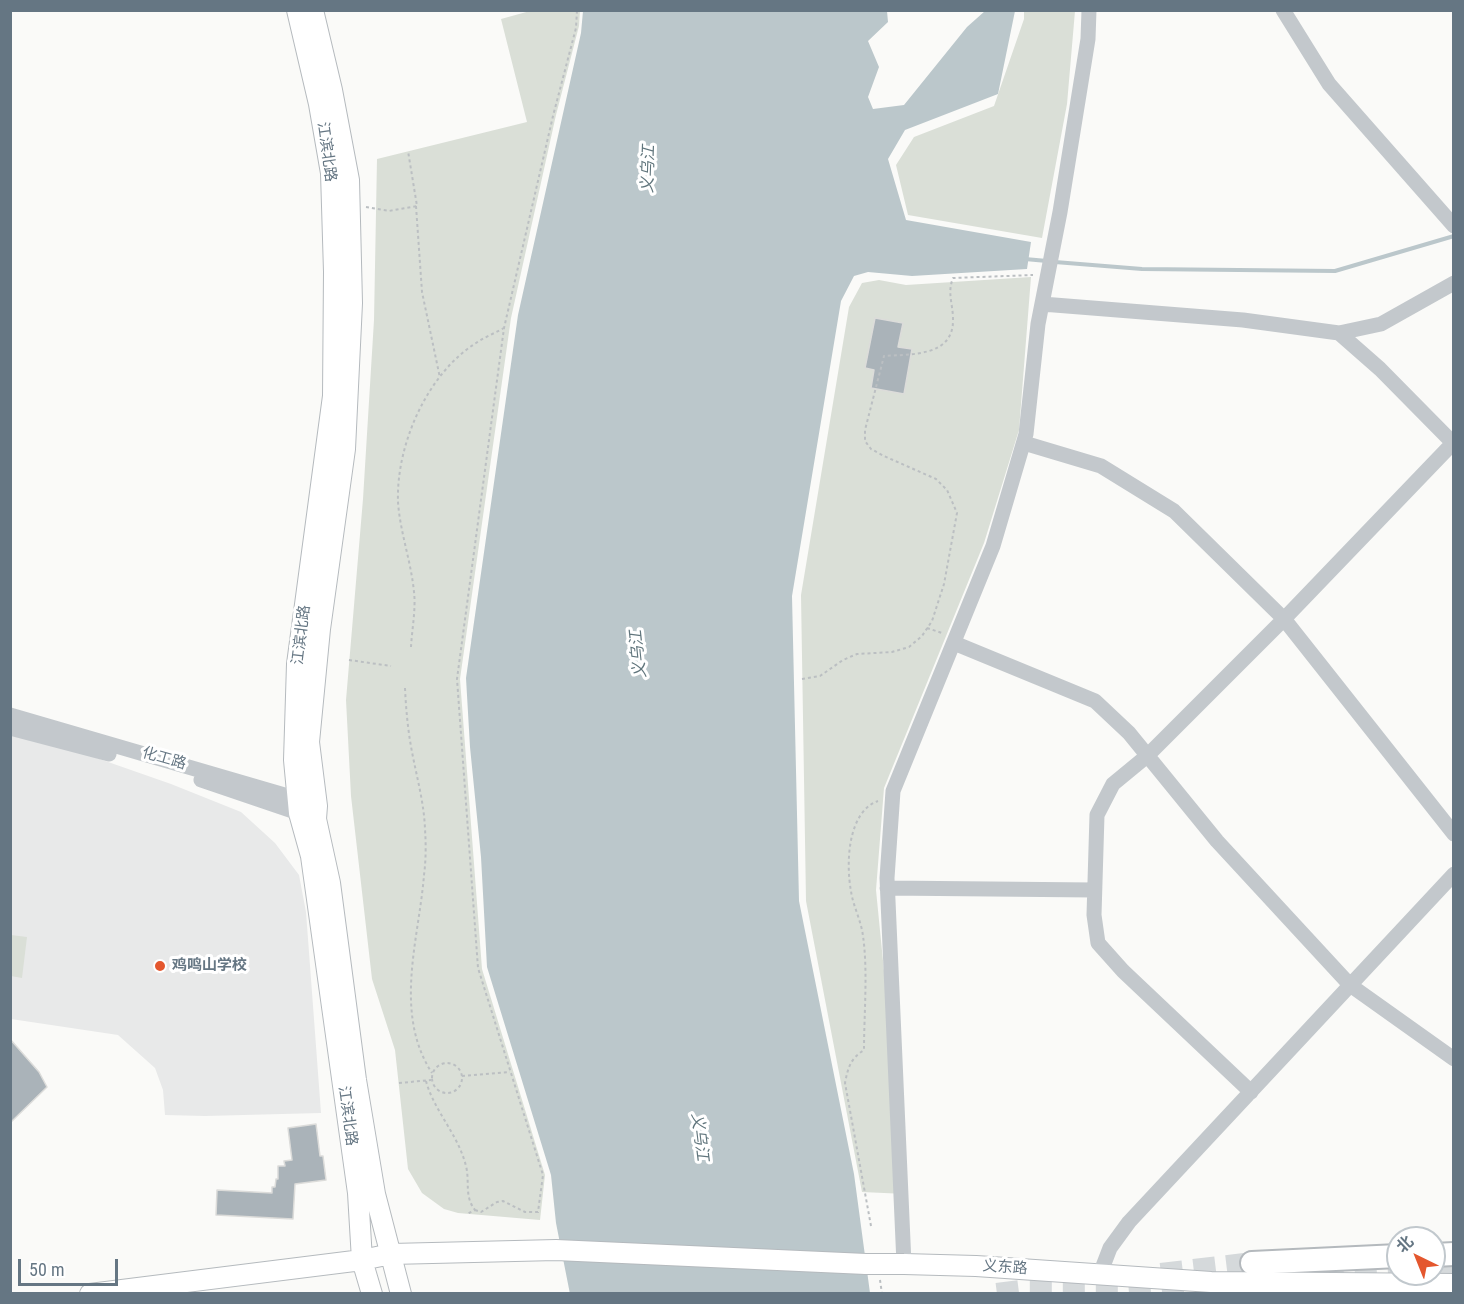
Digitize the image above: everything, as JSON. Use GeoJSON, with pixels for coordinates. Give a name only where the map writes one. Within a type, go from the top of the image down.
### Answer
{"type":"FeatureCollection","features":[{"type":"Feature","properties":{"kind":"highway"},"geometry":{"type":"LineString","coordinates":[[1252,1263],[1386,1257]]}},
{"type":"Feature","properties":{"kind":"main road","name":"江滨北路"},"geometry":{"type":"LineString","coordinates":[[297,10],[332,172],[334,272],[333,396],[297,664],[294,760],[330,883],[356,1080],[375,1194],[401,1293]]}},
{"type":"Feature","properties":{"kind":"main road","name":"江滨北路"},"geometry":{"type":"LineString","coordinates":[[313,10],[332,90],[349,180],[352,303],[345,449],[320,629],[309,742],[307,809],[311,856],[358,1193],[362,1260],[372,1293]]}},
{"type":"Feature","properties":{"kind":"main road","name":"义东路"},"geometry":{"type":"LineString","coordinates":[[90,1293],[362,1260],[391,1254],[556,1250],[976,1266],[1211,1282],[1454,1284]]}},
{"type":"Feature","properties":{"kind":"street"},"geometry":{"type":"LineString","coordinates":[[904,1264],[887,888],[893,790],[993,546],[1023,443],[1042,304],[1088,39],[1089,10]]}},
{"type":"Feature","properties":{"kind":"street"},"geometry":{"type":"LineString","coordinates":[[1283,10],[1329,84],[1454,226]]}},
{"type":"Feature","properties":{"kind":"street"},"geometry":{"type":"LineString","coordinates":[[1042,304],[1243,320],[1339,333],[1381,324],[1454,283]]}},
{"type":"Feature","properties":{"kind":"street"},"geometry":{"type":"LineString","coordinates":[[1251,1092],[1098,944],[1094,915],[1097,815],[1113,784],[1147,756],[1284,619],[1453,443],[1380,369],[1339,333]]}},
{"type":"Feature","properties":{"kind":"street"},"geometry":{"type":"LineString","coordinates":[[1023,443],[1101,466],[1174,511],[1284,619],[1454,834]]}},
{"type":"Feature","properties":{"kind":"street"},"geometry":{"type":"LineString","coordinates":[[954,644],[1095,702],[1129,733],[1217,841],[1350,985],[1454,1059]]}},
{"type":"Feature","properties":{"kind":"street","name":"化工路"},"geometry":{"type":"LineString","coordinates":[[10,715],[307,809]]}},
{"type":"Feature","properties":{"kind":"street","name":"化工路"},"geometry":{"type":"LineString","coordinates":[[10,728],[169,769],[307,809]]}},
{"type":"Feature","properties":{"kind":"street"},"geometry":{"type":"LineString","coordinates":[[1100,1275],[1110,1248],[1130,1222],[1454,874]]}},
{"type":"Feature","properties":{"kind":"street"},"geometry":{"type":"LineString","coordinates":[[887,888],[1095,890]]}},
{"type":"Feature","properties":{"kind":"path"},"geometry":{"type":"LineString","coordinates":[[426,1081],[429,1094],[446,1120],[460,1149],[466,1167],[468,1199],[475,1210],[481,1212],[503,1201],[525,1212],[538,1212],[543,1175],[478,968],[457,679],[504,328],[553,116],[576,28],[577,10]]}},
{"type":"Feature","properties":{"kind":"path"},"geometry":{"type":"LineString","coordinates":[[408,151],[416,206],[422,292],[440,378]]}},
{"type":"Feature","properties":{"kind":"path"},"geometry":{"type":"LineString","coordinates":[[349,202],[389,211],[416,206]]}},
{"type":"Feature","properties":{"kind":"path"},"geometry":{"type":"LineString","coordinates":[[802,679],[820,676],[843,660],[857,654],[892,652],[909,647],[922,636],[932,621],[944,584],[957,513],[947,490],[936,479],[884,456],[872,449],[865,441],[865,430],[884,356],[923,354],[932,352],[945,343],[951,332],[953,320],[949,289],[952,278],[1048,273]]}},
{"type":"Feature","properties":{"kind":"path"},"geometry":{"type":"LineString","coordinates":[[411,647],[414,594],[401,532],[398,500],[400,464],[407,437],[420,409],[455,360],[475,343],[504,328]]}},
{"type":"Feature","properties":{"kind":"path"},"geometry":{"type":"LineString","coordinates":[[349,660],[391,666]]}},
{"type":"Feature","properties":{"kind":"path"},"geometry":{"type":"LineString","coordinates":[[405,688],[408,732],[423,804],[425,827],[424,875],[414,942],[411,993],[417,1040],[432,1073],[431,1080],[436,1089],[450,1093],[458,1087],[462,1076],[459,1068],[450,1063],[440,1064],[432,1073]]}},
{"type":"Feature","properties":{"kind":"path"},"geometry":{"type":"LineString","coordinates":[[871,1226],[844,1083],[849,1064],[864,1050],[863,935],[851,893],[848,865],[851,839],[859,817],[870,804],[883,800]]}},
{"type":"Feature","properties":{"kind":"path"},"geometry":{"type":"LineString","coordinates":[[462,1076],[510,1072]]}},
{"type":"Feature","properties":{"kind":"path"},"geometry":{"type":"LineString","coordinates":[[399,1083],[431,1080]]}},
{"type":"Feature","properties":{"kind":"path"},"geometry":{"type":"LineString","coordinates":[[467,1214],[475,1210]]}},
{"type":"Feature","properties":{"kind":"path"},"geometry":{"type":"LineString","coordinates":[[879,1271],[882,1293]]}},
{"type":"Feature","properties":{"kind":"shaded area"},"geometry":{"type":"Polygon","coordinates":[[[530,11],[580,11],[579,26],[556,115],[511,318],[460,679],[482,969],[545,1175],[540,1220],[458,1213],[444,1209],[422,1193],[408,1169],[395,1050],[372,979],[351,796],[346,700],[363,499],[374,320],[377,159],[527,122],[501,19],[530,11]]]}},
{"type":"Feature","properties":{"kind":"shaded area"},"geometry":{"type":"Polygon","coordinates":[[[1024,11],[1075,11],[1067,104],[1042,238],[908,215],[896,165],[914,137],[994,106],[1024,19],[1024,11]]]}},
{"type":"Feature","properties":{"kind":"shaded area"},"geometry":{"type":"Polygon","coordinates":[[[1031,277],[1019,430],[984,543],[884,788],[876,890],[906,1194],[862,1192],[806,901],[801,595],[849,307],[862,283],[879,280],[906,285],[1031,277]]]}},
{"type":"Feature","properties":{"kind":"shaded area","name":"鸡鸣山学校"},"geometry":{"type":"Polygon","coordinates":[[[11,728],[171,784],[241,812],[275,843],[299,875],[306,912],[321,1113],[165,1115],[163,1090],[155,1068],[118,1035],[11,1019],[11,728]]]}},
{"type":"Feature","properties":{"kind":"shaded area"},"geometry":{"type":"Polygon","coordinates":[[[11,935],[27,937],[22,978],[11,976],[11,935]]]}},
{"type":"Feature","properties":{"kind":"water","name":"义乌江"},"geometry":{"type":"Polygon","coordinates":[[[583,11],[887,11],[888,22],[868,41],[879,67],[868,97],[873,109],[904,105],[967,27],[985,11],[1015,11],[998,94],[905,130],[888,159],[906,220],[1031,242],[1027,269],[912,276],[868,272],[854,276],[841,301],[792,596],[799,901],[854,1174],[870,1293],[570,1294],[556,1223],[551,1175],[487,967],[481,857],[466,678],[518,315],[581,33],[583,11]]]}},
{"type":"Feature","properties":{"kind":"building"},"geometry":{"type":"Polygon","coordinates":[[[875,318],[903,323],[898,347],[912,349],[904,394],[871,388],[874,370],[865,368],[875,318]]]}},
{"type":"Feature","properties":{"kind":"building"},"geometry":{"type":"Polygon","coordinates":[[[10,1039],[39,1072],[47,1087],[10,1123],[10,1039]]]}},
{"type":"Feature","properties":{"kind":"building"},"geometry":{"type":"Polygon","coordinates":[[[316,1124],[326,1180],[295,1184],[293,1219],[216,1215],[217,1190],[272,1193],[272,1187],[275,1187],[276,1179],[278,1179],[278,1166],[285,1166],[284,1161],[292,1160],[288,1128],[316,1124]]]}},
{"type":"Feature","properties":{"kind":"waterway"},"geometry":{"type":"LineString","coordinates":[[1055,262],[1142,269],[1335,271],[1454,236]]}},
{"type":"Feature","properties":{"kind":"waterway"},"geometry":{"type":"LineString","coordinates":[[1025,259],[1047,261]]}},
{"type":"Feature","properties":{"kind":"tunnel"},"geometry":{"type":"LineString","coordinates":[[1161,1274],[1252,1263]]}},
{"type":"Feature","properties":{"kind":"tunnel"},"geometry":{"type":"LineString","coordinates":[[1446,1266],[1454,1265]]}},
{"type":"Feature","properties":{"kind":"tunnel"},"geometry":{"type":"LineString","coordinates":[[1322,1276],[1386,1271]]}},
{"type":"Feature","properties":{"kind":"tunnel"},"geometry":{"type":"LineString","coordinates":[[997,1294],[1020,1291],[1125,1291],[1190,1286]]}},
{"type":"Feature","properties":{"kind":"place","name":"鸡鸣山学校"},"geometry":{"type":"Point","coordinates":[160,966]}}]}
